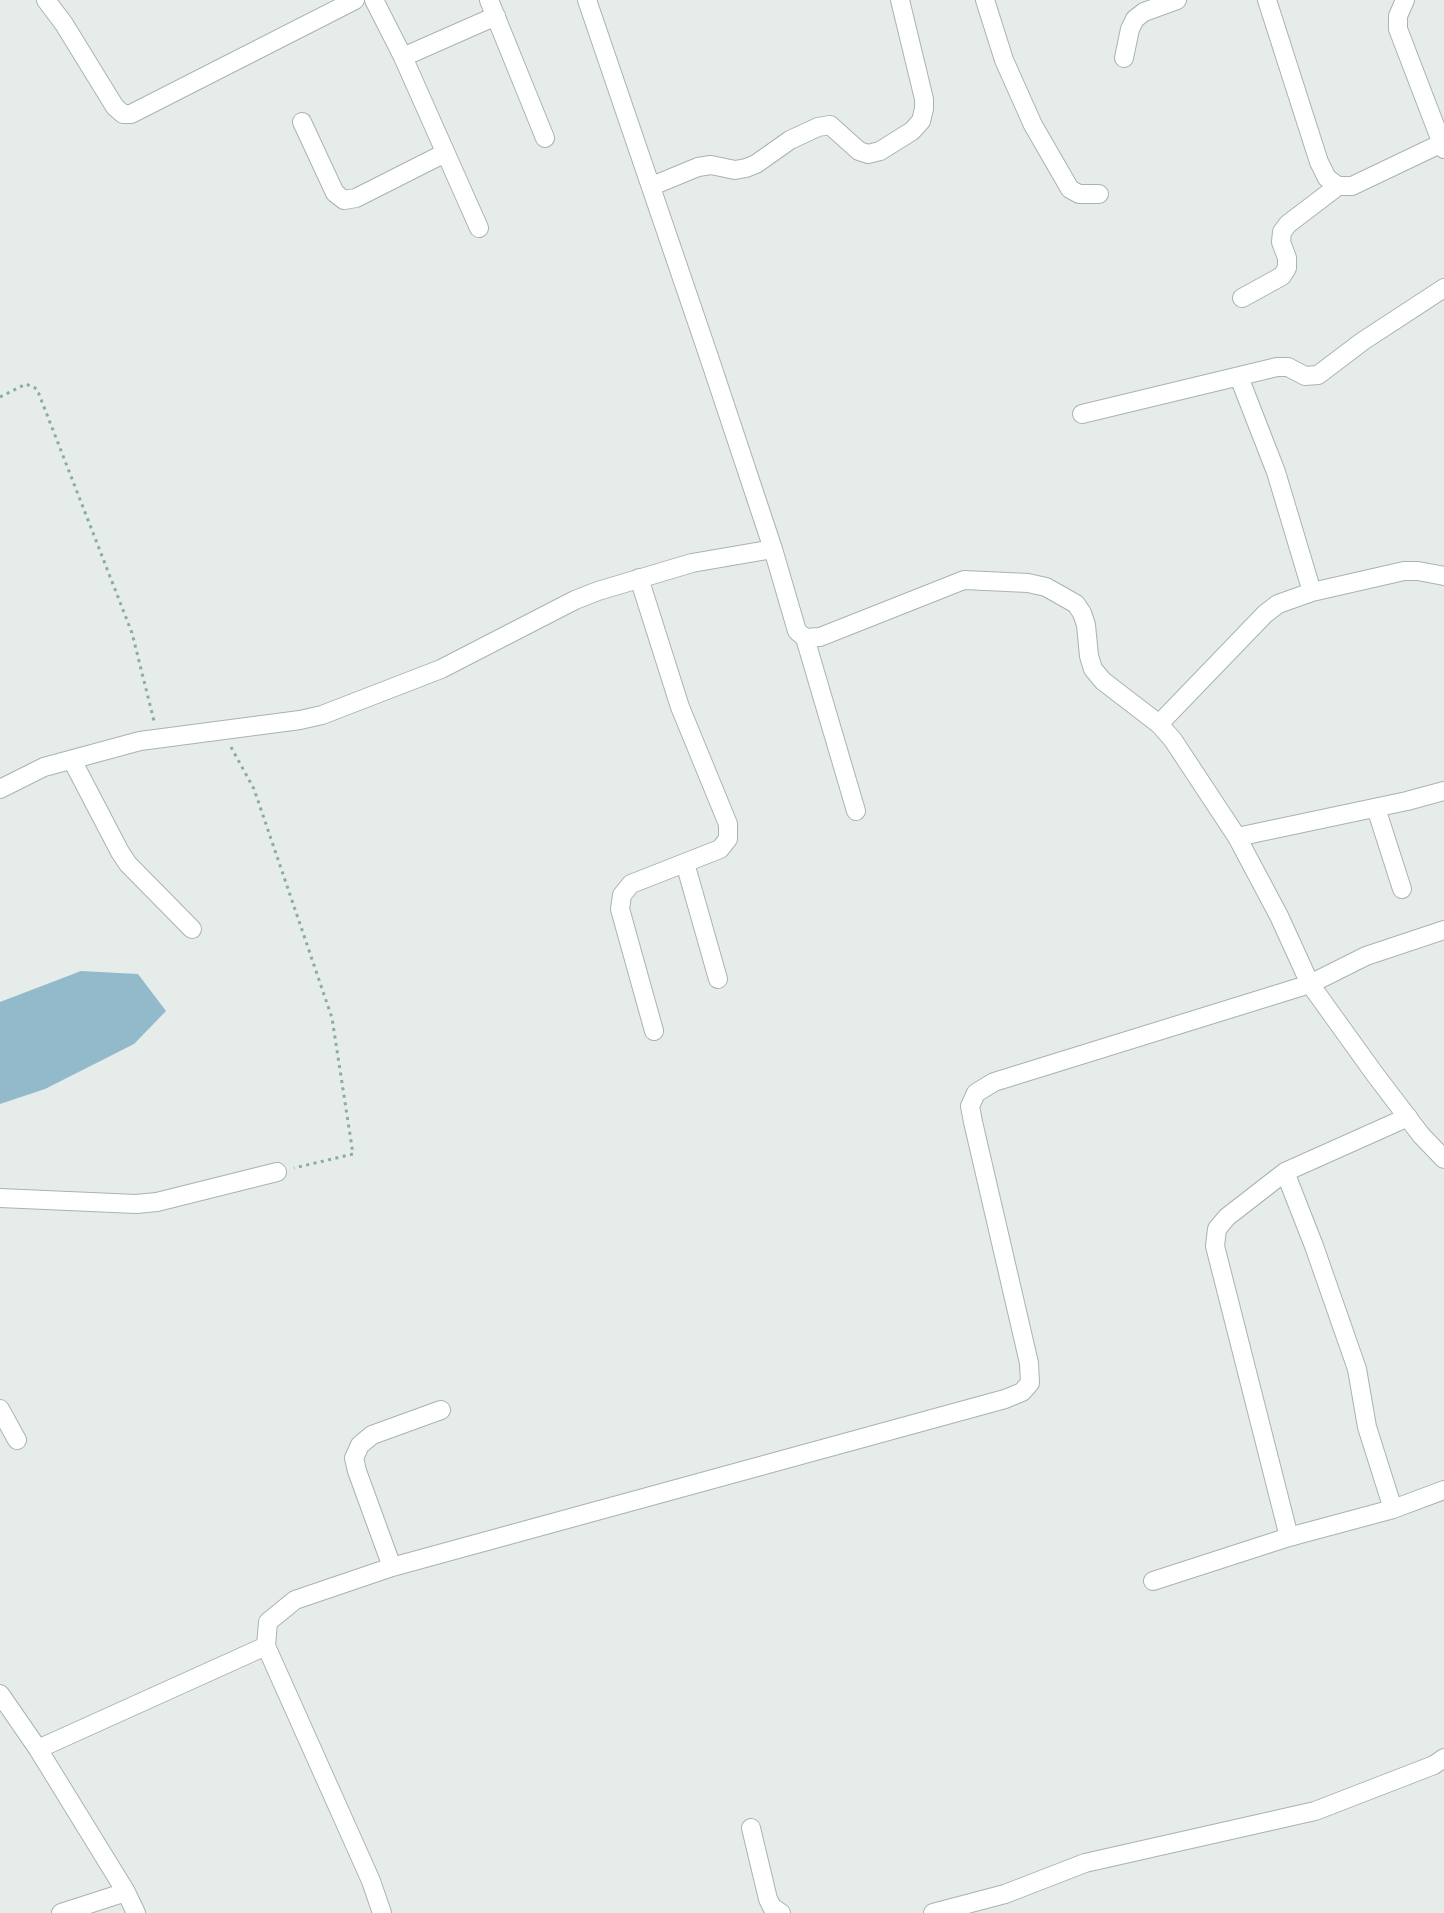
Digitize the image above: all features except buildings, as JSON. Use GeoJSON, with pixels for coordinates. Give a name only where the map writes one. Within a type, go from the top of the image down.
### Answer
{"type":"FeatureCollection","features":[{"type":"Feature","properties":{"kind":"street"},"geometry":{"type":"LineString","coordinates":[[46,0],[64,24],[115,107],[123,114],[131,114],[322,7],[355,0]]}},
{"type":"Feature","properties":{"kind":"street"},"geometry":{"type":"LineString","coordinates":[[374,0],[403,57],[479,228]]}},
{"type":"Feature","properties":{"kind":"street"},"geometry":{"type":"LineString","coordinates":[[587,0],[652,186],[773,549],[797,630],[805,638],[856,811]]}},
{"type":"Feature","properties":{"kind":"street"},"geometry":{"type":"LineString","coordinates":[[652,186],[698,167],[711,165],[735,170],[746,168],[756,164],[790,140],[818,127],[830,125],[859,151],[868,154],[880,151],[912,131],[921,121],[924,99],[900,0]]}},
{"type":"Feature","properties":{"kind":"street"},"geometry":{"type":"LineString","coordinates":[[985,0],[1004,60],[1033,124],[1070,189],[1078,194],[1099,194]]}},
{"type":"Feature","properties":{"kind":"street"},"geometry":{"type":"LineString","coordinates":[[1124,58],[1130,29],[1135,19],[1144,12],[1177,0]]}},
{"type":"Feature","properties":{"kind":"street"},"geometry":{"type":"LineString","coordinates":[[1267,0],[1319,162],[1327,178],[1338,186],[1352,186],[1443,146],[1398,29],[1398,16],[1405,0]]}},
{"type":"Feature","properties":{"kind":"street"},"geometry":{"type":"LineString","coordinates":[[403,57],[493,8],[545,138]]}},
{"type":"Feature","properties":{"kind":"street"},"geometry":{"type":"LineString","coordinates":[[302,122],[335,193],[344,200],[356,198],[445,153]]}},
{"type":"Feature","properties":{"kind":"street"},"geometry":{"type":"LineString","coordinates":[[1242,298],[1282,276],[1287,268],[1287,258],[1281,242],[1281,232],[1288,224],[1338,186]]}},
{"type":"Feature","properties":{"kind":"street"},"geometry":{"type":"LineString","coordinates":[[1082,414],[1278,367],[1288,367],[1305,376],[1318,375],[1363,341],[1444,288]]}},
{"type":"Feature","properties":{"kind":"street"},"geometry":{"type":"LineString","coordinates":[[1239,377],[1279,480],[1312,592]]}},
{"type":"Feature","properties":{"kind":"street"},"geometry":{"type":"LineString","coordinates":[[0,789],[44,767],[140,741],[300,720],[322,715],[441,669],[575,600],[692,563],[773,549]]}},
{"type":"Feature","properties":{"kind":"street"},"geometry":{"type":"LineString","coordinates":[[1160,724],[1264,614],[1278,604],[1312,592],[1404,571],[1444,576]]}},
{"type":"Feature","properties":{"kind":"street"},"geometry":{"type":"LineString","coordinates":[[639,578],[680,707],[728,825],[728,838],[720,849],[631,884],[622,895],[620,909],[654,1031]]}},
{"type":"Feature","properties":{"kind":"street"},"geometry":{"type":"LineString","coordinates":[[805,638],[820,637],[964,580],[1028,583],[1046,587],[1076,604],[1086,625],[1089,656],[1094,669],[1103,681],[1160,724],[1173,740],[1237,837],[1279,916],[1310,984],[1408,1117],[1436,1140],[1444,1159]]}},
{"type":"Feature","properties":{"kind":"street"},"geometry":{"type":"LineString","coordinates":[[72,760],[128,864],[192,929]]}},
{"type":"Feature","properties":{"kind":"street"},"geometry":{"type":"LineString","coordinates":[[1237,837],[1376,808],[1444,791]]}},
{"type":"Feature","properties":{"kind":"street"},"geometry":{"type":"LineString","coordinates":[[1376,808],[1402,889]]}},
{"type":"Feature","properties":{"kind":"street"},"geometry":{"type":"LineString","coordinates":[[685,862],[718,979]]}},
{"type":"Feature","properties":{"kind":"street"},"geometry":{"type":"LineString","coordinates":[[382,1913],[266,1646],[268,1622],[295,1600],[392,1567],[1005,1399],[1022,1392],[1030,1383],[1029,1364],[973,1122],[970,1106],[976,1093],[994,1082],[1310,984],[1366,956],[1444,930]]}},
{"type":"Feature","properties":{"kind":"street"},"geometry":{"type":"LineString","coordinates":[[1289,1537],[1215,1246],[1217,1228],[1227,1217],[1285,1172],[1408,1117]]}},
{"type":"Feature","properties":{"kind":"street"},"geometry":{"type":"LineString","coordinates":[[0,1198],[147,1203],[278,1172]]}},
{"type":"Feature","properties":{"kind":"street"},"geometry":{"type":"LineString","coordinates":[[1285,1172],[1314,1246],[1357,1369],[1367,1427],[1393,1509]]}},
{"type":"Feature","properties":{"kind":"street"},"geometry":{"type":"LineString","coordinates":[[0,1408],[17,1440]]}},
{"type":"Feature","properties":{"kind":"street"},"geometry":{"type":"LineString","coordinates":[[392,1567],[354,1458],[360,1445],[372,1435],[441,1410]]}},
{"type":"Feature","properties":{"kind":"street"},"geometry":{"type":"LineString","coordinates":[[1153,1581],[1289,1537],[1393,1509],[1444,1490]]}},
{"type":"Feature","properties":{"kind":"street"},"geometry":{"type":"LineString","coordinates":[[38,1749],[266,1646]]}},
{"type":"Feature","properties":{"kind":"street"},"geometry":{"type":"LineString","coordinates":[[0,1694],[38,1749],[126,1892],[136,1913]]}},
{"type":"Feature","properties":{"kind":"street"},"geometry":{"type":"LineString","coordinates":[[933,1913],[1005,1894],[1085,1863],[1315,1811],[1434,1765],[1444,1758]]}},
{"type":"Feature","properties":{"kind":"street"},"geometry":{"type":"LineString","coordinates":[[751,1828],[768,1899],[772,1907],[781,1913]]}},
{"type":"Feature","properties":{"kind":"street"},"geometry":{"type":"LineString","coordinates":[[61,1913],[126,1892]]}},
{"type":"Feature","properties":{"kind":"path"},"geometry":{"type":"LineString","coordinates":[[0,397],[26,384],[37,389],[132,633],[158,738]]}},
{"type":"Feature","properties":{"kind":"path"},"geometry":{"type":"LineString","coordinates":[[222,730],[254,789],[332,1018],[353,1154],[278,1172]]}},
{"type":"Feature","properties":{"kind":"water"},"geometry":{"type":"Polygon","coordinates":[[[81,971],[138,974],[166,1011],[134,1044],[45,1089],[0,1104],[0,1002],[81,971]]]}}]}
